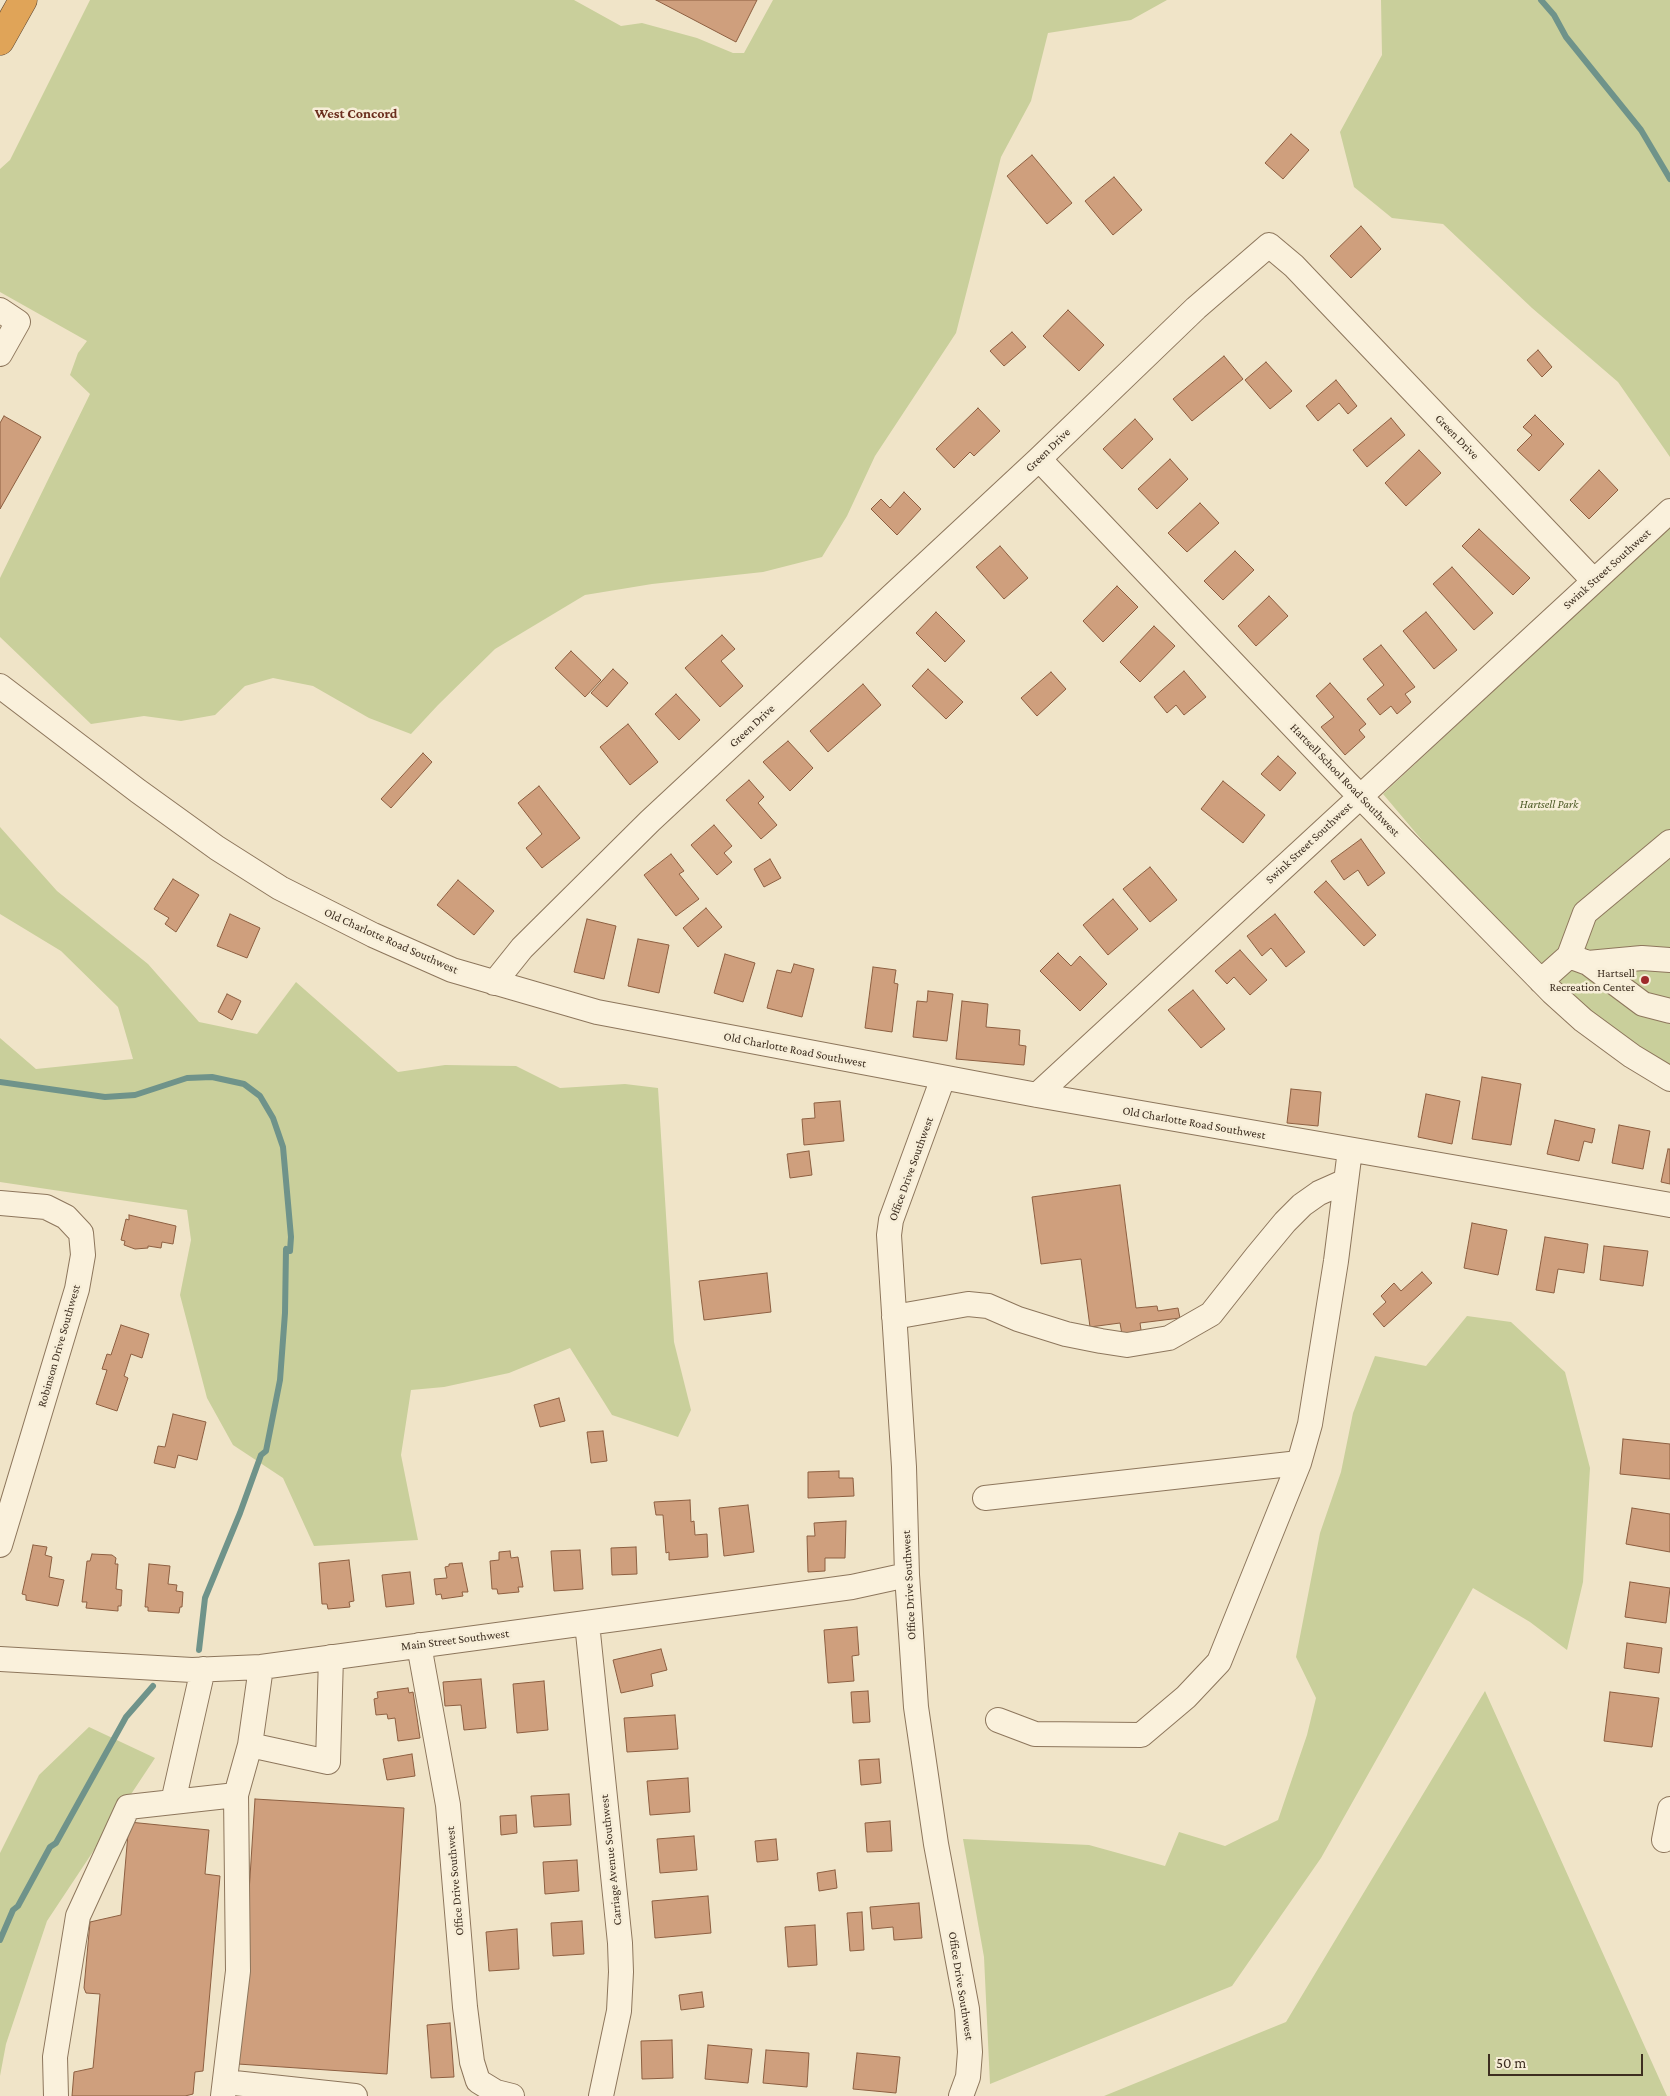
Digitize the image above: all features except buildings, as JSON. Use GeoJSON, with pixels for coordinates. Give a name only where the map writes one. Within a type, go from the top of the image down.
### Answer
{"type":"FeatureCollection","features":[{"type":"Feature","properties":{"kind":"highway"},"geometry":{"type":"LineString","coordinates":[[0,40],[24,0]]}},
{"type":"Feature","properties":{"kind":"street","name":"Green Drive"},"geometry":{"type":"LineString","coordinates":[[494,983],[522,948],[650,821],[1039,458],[1196,308],[1269,245],[1294,266],[1594,581]]}},
{"type":"Feature","properties":{"kind":"street"},"geometry":{"type":"LineString","coordinates":[[0,354],[9,316]]}},
{"type":"Feature","properties":{"kind":"street","name":"Hartsell School Road Southwest"},"geometry":{"type":"LineString","coordinates":[[1039,458],[1360,796],[1541,981],[1583,1020],[1632,1056],[1670,1080]]}},
{"type":"Feature","properties":{"kind":"street","name":"Swink Street Southwest"},"geometry":{"type":"LineString","coordinates":[[1037,1095],[1670,511]]}},
{"type":"Feature","properties":{"kind":"street","name":"Old Charlotte Road Southwest"},"geometry":{"type":"LineString","coordinates":[[0,686],[138,792],[217,848],[280,888],[390,943],[452,970],[597,1012],[1037,1095],[1670,1205]]}},
{"type":"Feature","properties":{"kind":"street"},"geometry":{"type":"LineString","coordinates":[[1579,960],[1585,913],[1670,842]]}},
{"type":"Feature","properties":{"kind":"street"},"geometry":{"type":"LineString","coordinates":[[1541,981],[1579,960],[1642,958],[1670,960]]}},
{"type":"Feature","properties":{"kind":"street"},"geometry":{"type":"LineString","coordinates":[[1579,960],[1643,1004],[1670,1010]]}},
{"type":"Feature","properties":{"kind":"street","name":"Office Drive Southwest"},"geometry":{"type":"LineString","coordinates":[[943,1078],[891,1220],[889,1234],[904,1467],[907,1575],[916,1706],[936,1844],[967,2009],[970,2052],[968,2077],[962,2096]]}},
{"type":"Feature","properties":{"kind":"street"},"geometry":{"type":"LineString","coordinates":[[998,1720],[1035,1734],[1141,1735],[1186,1698],[1219,1662],[1298,1463],[1310,1424],[1350,1150]]}},
{"type":"Feature","properties":{"kind":"street"},"geometry":{"type":"LineString","coordinates":[[894,1317],[968,1304],[982,1305],[1066,1334],[1101,1341],[1127,1345],[1169,1338],[1211,1314],[1285,1222],[1302,1205],[1319,1193],[1346,1181]]}},
{"type":"Feature","properties":{"kind":"street","name":"Robinson Drive Southwest"},"geometry":{"type":"LineString","coordinates":[[0,1202],[46,1207],[66,1217],[81,1233],[83,1255],[77,1289],[0,1545]]}},
{"type":"Feature","properties":{"kind":"street"},"geometry":{"type":"LineString","coordinates":[[985,1498],[1298,1463]]}},
{"type":"Feature","properties":{"kind":"street","name":"Main Street Southwest"},"geometry":{"type":"LineString","coordinates":[[0,1659],[203,1669],[261,1667],[852,1587],[907,1575]]}},
{"type":"Feature","properties":{"kind":"street","name":"Carriage Avenue Southwest"},"geometry":{"type":"LineString","coordinates":[[587,1624],[620,1943],[621,1972],[619,2011],[601,2096]]}},
{"type":"Feature","properties":{"kind":"street","name":"Office Drive Southwest"},"geometry":{"type":"LineString","coordinates":[[419,1645],[448,1805],[464,1998],[472,2062],[478,2081],[496,2092],[512,2096]]}},
{"type":"Feature","properties":{"kind":"street"},"geometry":{"type":"LineString","coordinates":[[250,1745],[328,1762],[331,1657]]}},
{"type":"Feature","properties":{"kind":"street"},"geometry":{"type":"LineString","coordinates":[[261,1667],[250,1745],[236,1795],[238,1972],[224,2089],[355,2096]]}},
{"type":"Feature","properties":{"kind":"street"},"geometry":{"type":"LineString","coordinates":[[173,1802],[203,1669]]}},
{"type":"Feature","properties":{"kind":"street"},"geometry":{"type":"LineString","coordinates":[[56,2096],[55,2057],[78,1916],[128,1808],[236,1795]]}},
{"type":"Feature","properties":{"kind":"street"},"geometry":{"type":"LineString","coordinates":[[1664,1840],[1670,1809]]}},
{"type":"Feature","properties":{"kind":"green space"},"geometry":{"type":"Polygon","coordinates":[[[90,0],[574,0],[621,26],[642,23],[697,38],[733,53],[744,53],[773,0],[1167,0],[1131,20],[1048,33],[1031,101],[1001,157],[956,333],[875,456],[847,516],[822,557],[763,572],[652,584],[585,595],[495,649],[411,734],[369,718],[313,686],[273,678],[245,686],[215,715],[181,721],[144,716],[91,724],[0,637],[0,578],[90,394],[70,375],[78,353],[87,341],[0,292],[0,169],[10,160],[90,0]]]}},
{"type":"Feature","properties":{"kind":"green space"},"geometry":{"type":"Polygon","coordinates":[[[1381,0],[1670,0],[1670,457],[1618,382],[1532,308],[1443,224],[1392,218],[1354,187],[1340,132],[1382,55],[1381,0]]]}},
{"type":"Feature","properties":{"kind":"green space","name":"Hartsell Park"},"geometry":{"type":"Polygon","coordinates":[[[1670,526],[1670,1079],[1541,981],[1383,794],[1670,526]]]}},
{"type":"Feature","properties":{"kind":"green space"},"geometry":{"type":"Polygon","coordinates":[[[0,827],[57,891],[148,964],[199,1022],[257,1034],[296,982],[398,1072],[445,1065],[516,1066],[560,1088],[625,1084],[658,1088],[674,1342],[691,1410],[678,1437],[612,1415],[570,1348],[509,1373],[444,1387],[411,1390],[401,1455],[418,1540],[314,1546],[283,1478],[233,1445],[207,1398],[180,1295],[191,1240],[187,1210],[0,1182],[0,1038],[36,1069],[133,1059],[118,1007],[61,951],[0,914],[0,827]]]}},
{"type":"Feature","properties":{"kind":"green space"},"geometry":{"type":"Polygon","coordinates":[[[1467,1316],[1511,1322],[1565,1372],[1590,1468],[1583,1582],[1567,1650],[1530,1622],[1473,1588],[1321,1858],[1232,1986],[990,2084],[984,1957],[963,1839],[1089,1845],[1165,1866],[1179,1832],[1225,1846],[1278,1820],[1307,1735],[1316,1698],[1296,1657],[1320,1533],[1341,1472],[1353,1413],[1375,1356],[1426,1366],[1467,1316]]]}},
{"type":"Feature","properties":{"kind":"green space"},"geometry":{"type":"Polygon","coordinates":[[[1485,1691],[1667,2096],[1104,2096],[1286,2022],[1485,1691]]]}},
{"type":"Feature","properties":{"kind":"green space"},"geometry":{"type":"Polygon","coordinates":[[[89,1727],[155,1758],[47,1921],[6,2044],[0,2076],[0,1853],[39,1775],[89,1727]]]}},
{"type":"Feature","properties":{"kind":"waterway"},"geometry":{"type":"LineString","coordinates":[[1541,0],[1554,15],[1566,37],[1641,130],[1670,179]]}},
{"type":"Feature","properties":{"kind":"waterway"},"geometry":{"type":"LineString","coordinates":[[0,1082],[105,1097],[135,1095],[187,1078],[212,1077],[244,1084],[260,1096],[273,1118],[283,1147],[291,1237],[290,1251],[286,1249],[285,1313],[280,1380],[266,1451],[261,1455],[240,1513],[205,1598],[199,1650]]}},
{"type":"Feature","properties":{"kind":"waterway"},"geometry":{"type":"LineString","coordinates":[[0,1940],[13,1910],[18,1906],[50,1847],[56,1843],[126,1717],[153,1686]]}},
{"type":"Feature","properties":{"kind":"place","name":"Hartsell Recreation Center"},"geometry":{"type":"Point","coordinates":[1645,980]}},
{"type":"Feature","properties":{"kind":"district","name":"West Concord"},"geometry":{"type":"Point","coordinates":[356,114]}}]}
